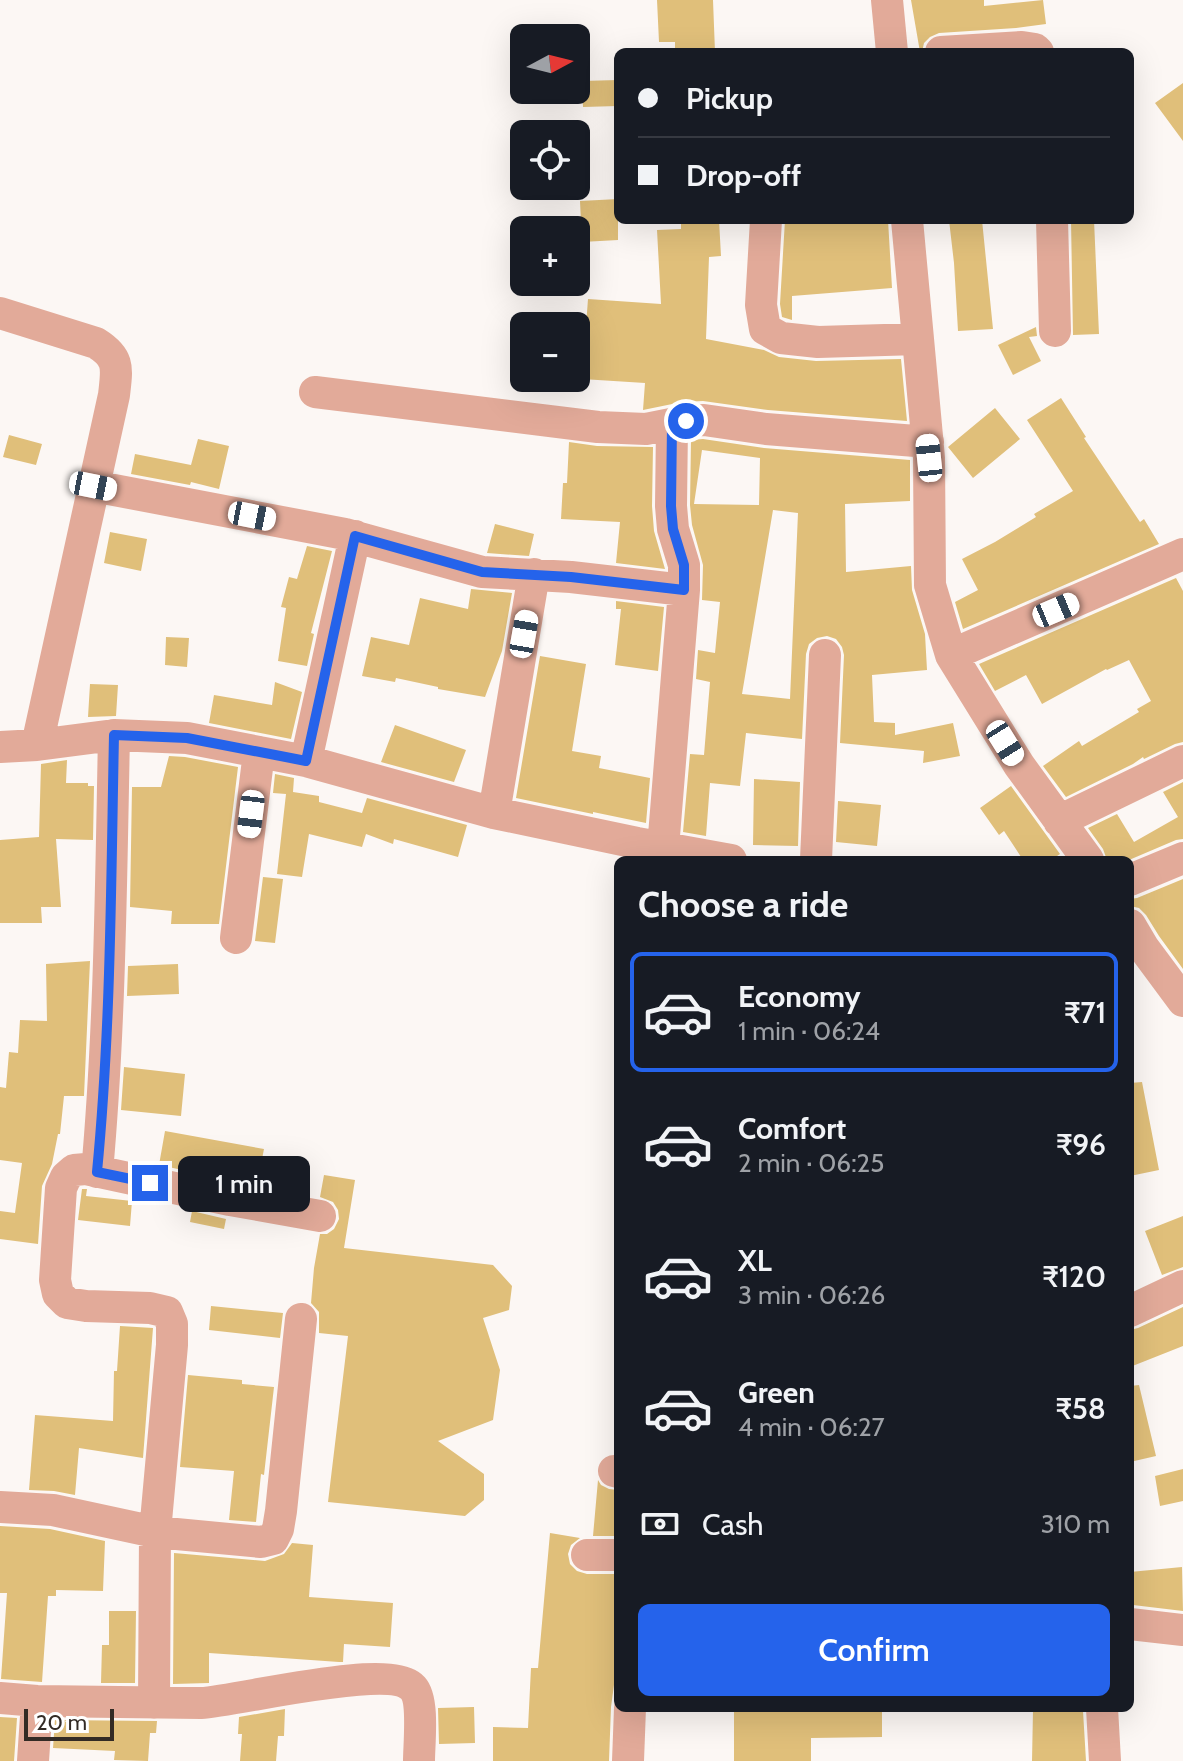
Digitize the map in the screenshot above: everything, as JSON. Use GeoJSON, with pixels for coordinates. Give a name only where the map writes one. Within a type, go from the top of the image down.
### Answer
{"type":"FeatureCollection","features":[{"type":"Feature","properties":{"kind":"street"},"geometry":{"type":"LineString","coordinates":[[887,0],[892,48]]}},
{"type":"Feature","properties":{"kind":"street"},"geometry":{"type":"LineString","coordinates":[[1006,48],[1028,48]]}},
{"type":"Feature","properties":{"kind":"street"},"geometry":{"type":"LineString","coordinates":[[766,224],[761,305],[765,329],[781,338],[818,342],[918,339]]}},
{"type":"Feature","properties":{"kind":"street"},"geometry":{"type":"LineString","coordinates":[[907,224],[928,442],[930,585],[951,655],[1019,765],[1085,856]]}},
{"type":"Feature","properties":{"kind":"street"},"geometry":{"type":"LineString","coordinates":[[1052,224],[1055,331]]}},
{"type":"Feature","properties":{"kind":"street"},"geometry":{"type":"LineString","coordinates":[[0,313],[96,343],[109,352],[117,372],[37,745]]}},
{"type":"Feature","properties":{"kind":"street"},"geometry":{"type":"LineString","coordinates":[[315,392],[598,427],[646,429],[704,420],[766,429],[928,442]]}},
{"type":"Feature","properties":{"kind":"street"},"geometry":{"type":"LineString","coordinates":[[663,848],[684,590],[684,565],[673,529],[671,506],[672,425]]}},
{"type":"Feature","properties":{"kind":"street"},"geometry":{"type":"LineString","coordinates":[[93,486],[355,536],[482,572],[571,577],[684,590]]}},
{"type":"Feature","properties":{"kind":"street"},"geometry":{"type":"LineString","coordinates":[[306,761],[355,536]]}},
{"type":"Feature","properties":{"kind":"street"},"geometry":{"type":"LineString","coordinates":[[951,655],[1183,554]]}},
{"type":"Feature","properties":{"kind":"street"},"geometry":{"type":"LineString","coordinates":[[494,813],[534,574]]}},
{"type":"Feature","properties":{"kind":"street"},"geometry":{"type":"LineString","coordinates":[[816,856],[825,655]]}},
{"type":"Feature","properties":{"kind":"street"},"geometry":{"type":"LineString","coordinates":[[97,1172],[105,1074],[114,735]]}},
{"type":"Feature","properties":{"kind":"street"},"geometry":{"type":"LineString","coordinates":[[0,747],[114,735],[187,738],[306,761],[494,813],[708,856]]}},
{"type":"Feature","properties":{"kind":"street"},"geometry":{"type":"LineString","coordinates":[[236,938],[259,752]]}},
{"type":"Feature","properties":{"kind":"street"},"geometry":{"type":"LineString","coordinates":[[1059,821],[1183,761]]}},
{"type":"Feature","properties":{"kind":"street"},"geometry":{"type":"LineString","coordinates":[[1134,878],[1183,858]]}},
{"type":"Feature","properties":{"kind":"street"},"geometry":{"type":"LineString","coordinates":[[1134,932],[1183,1001]]}},
{"type":"Feature","properties":{"kind":"street"},"geometry":{"type":"LineString","coordinates":[[154,1703],[155,1532],[172,1324],[167,1312],[150,1308],[67,1303],[58,1294],[55,1280],[61,1188],[74,1170],[97,1172],[320,1216]]}},
{"type":"Feature","properties":{"kind":"street"},"geometry":{"type":"LineString","coordinates":[[1134,1309],[1183,1286]]}},
{"type":"Feature","properties":{"kind":"street"},"geometry":{"type":"LineString","coordinates":[[0,1507],[53,1510],[155,1532],[261,1542],[273,1539],[281,1511],[301,1319]]}},
{"type":"Feature","properties":{"kind":"street"},"geometry":{"type":"LineString","coordinates":[[1134,1624],[1183,1630]]}},
{"type":"Feature","properties":{"kind":"street"},"geometry":{"type":"LineString","coordinates":[[0,1698],[219,1702],[287,1688],[374,1679],[403,1681],[419,1697],[419,1761]]}},
{"type":"Feature","properties":{"kind":"street"},"geometry":{"type":"LineString","coordinates":[[33,1761],[37,1701]]}},
{"type":"Feature","properties":{"kind":"street"},"geometry":{"type":"LineString","coordinates":[[628,1761],[630,1712]]}},
{"type":"Feature","properties":{"kind":"street"},"geometry":{"type":"LineString","coordinates":[[1102,1712],[1105,1761]]}},
{"type":"Feature","properties":{"kind":"building"},"geometry":{"type":"Polygon","coordinates":[[[657,0],[713,0],[715,48],[675,48],[675,42],[659,42],[657,0]]]}},
{"type":"Feature","properties":{"kind":"building"},"geometry":{"type":"Polygon","coordinates":[[[911,0],[984,0],[984,6],[1043,0],[1046,24],[939,33],[919,48],[911,0]]]}},
{"type":"Feature","properties":{"kind":"building"},"geometry":{"type":"Polygon","coordinates":[[[614,80],[614,106],[583,107],[583,104],[590,104],[590,81],[614,80]]]}},
{"type":"Feature","properties":{"kind":"building"},"geometry":{"type":"Polygon","coordinates":[[[1183,83],[1183,141],[1155,103],[1183,83]]]}},
{"type":"Feature","properties":{"kind":"building"},"geometry":{"type":"Polygon","coordinates":[[[614,199],[614,224],[618,224],[618,240],[590,242],[590,216],[581,216],[580,201],[614,199]]]}},
{"type":"Feature","properties":{"kind":"building"},"geometry":{"type":"Polygon","coordinates":[[[681,224],[719,224],[721,256],[709,257],[706,339],[764,350],[779,357],[816,361],[901,359],[907,421],[768,410],[703,401],[643,410],[645,383],[590,380],[588,299],[661,304],[657,230],[681,229],[681,224]]]}},
{"type":"Feature","properties":{"kind":"building"},"geometry":{"type":"Polygon","coordinates":[[[785,224],[888,224],[892,288],[792,296],[792,320],[782,317],[785,224]]]}},
{"type":"Feature","properties":{"kind":"building"},"geometry":{"type":"Polygon","coordinates":[[[949,224],[982,224],[993,329],[958,331],[949,224]]]}},
{"type":"Feature","properties":{"kind":"building"},"geometry":{"type":"Polygon","coordinates":[[[1071,224],[1094,224],[1099,334],[1073,335],[1071,224]]]}},
{"type":"Feature","properties":{"kind":"building"},"geometry":{"type":"Polygon","coordinates":[[[1036,327],[1037,336],[1029,337],[1041,361],[1013,375],[998,345],[1036,327]]]}},
{"type":"Feature","properties":{"kind":"building"},"geometry":{"type":"Polygon","coordinates":[[[1061,398],[1140,522],[1144,519],[1159,544],[963,629],[955,602],[978,590],[962,559],[1036,517],[1034,514],[1073,491],[1027,420],[1061,398]]]}},
{"type":"Feature","properties":{"kind":"building"},"geometry":{"type":"Polygon","coordinates":[[[995,408],[1020,439],[973,478],[948,447],[995,408]]]}},
{"type":"Feature","properties":{"kind":"building"},"geometry":{"type":"Polygon","coordinates":[[[9,435],[42,444],[36,465],[3,457],[9,435]]]}},
{"type":"Feature","properties":{"kind":"building"},"geometry":{"type":"Polygon","coordinates":[[[198,439],[229,446],[219,489],[131,474],[135,454],[191,465],[198,439]]]}},
{"type":"Feature","properties":{"kind":"building"},"geometry":{"type":"Polygon","coordinates":[[[691,440],[910,460],[910,501],[845,504],[846,572],[911,566],[912,590],[925,634],[927,670],[872,675],[874,722],[895,723],[895,735],[953,723],[960,756],[923,763],[924,751],[840,743],[844,655],[836,639],[827,636],[817,638],[809,644],[806,654],[802,739],[746,733],[740,786],[710,783],[706,836],[683,832],[690,754],[704,755],[710,682],[696,679],[698,650],[715,653],[720,602],[702,600],[703,565],[690,505],[691,440]],[[702,450],[694,504],[759,505],[760,458],[702,450]],[[773,510],[742,694],[790,699],[798,513],[773,510]]]}},
{"type":"Feature","properties":{"kind":"building"},"geometry":{"type":"Polygon","coordinates":[[[569,442],[653,447],[654,531],[665,569],[616,563],[620,522],[561,519],[569,442]]]}},
{"type":"Feature","properties":{"kind":"building"},"geometry":{"type":"Polygon","coordinates":[[[495,524],[534,534],[529,556],[487,553],[495,524]]]}},
{"type":"Feature","properties":{"kind":"building"},"geometry":{"type":"Polygon","coordinates":[[[110,532],[147,539],[141,571],[104,563],[110,532]]]}},
{"type":"Feature","properties":{"kind":"building"},"geometry":{"type":"Polygon","coordinates":[[[307,546],[332,551],[311,633],[314,634],[307,666],[278,661],[286,608],[281,607],[289,577],[297,579],[307,546]]]}},
{"type":"Feature","properties":{"kind":"building"},"geometry":{"type":"Polygon","coordinates":[[[1176,578],[1183,591],[1183,742],[1143,757],[1066,797],[1043,766],[1079,741],[1082,746],[1139,712],[1137,709],[1151,701],[1129,660],[1042,704],[1026,675],[995,691],[979,664],[1176,578]]]}},
{"type":"Feature","properties":{"kind":"building"},"geometry":{"type":"Polygon","coordinates":[[[471,589],[512,593],[502,651],[485,697],[396,678],[395,682],[362,676],[371,637],[409,645],[420,598],[468,609],[471,589]]]}},
{"type":"Feature","properties":{"kind":"building"},"geometry":{"type":"Polygon","coordinates":[[[616,601],[664,607],[658,671],[615,665],[621,609],[616,609],[616,601]]]}},
{"type":"Feature","properties":{"kind":"building"},"geometry":{"type":"Polygon","coordinates":[[[166,637],[189,638],[187,667],[165,665],[166,637]]]}},
{"type":"Feature","properties":{"kind":"building"},"geometry":{"type":"Polygon","coordinates":[[[540,656],[586,664],[572,751],[601,756],[599,768],[650,778],[646,823],[516,798],[540,656]]]}},
{"type":"Feature","properties":{"kind":"building"},"geometry":{"type":"Polygon","coordinates":[[[275,682],[302,692],[291,739],[209,723],[214,695],[272,705],[275,682]]]}},
{"type":"Feature","properties":{"kind":"building"},"geometry":{"type":"Polygon","coordinates":[[[90,684],[118,685],[116,716],[88,717],[90,684]]]}},
{"type":"Feature","properties":{"kind":"building"},"geometry":{"type":"Polygon","coordinates":[[[395,725],[466,750],[454,782],[381,762],[395,725]]]}},
{"type":"Feature","properties":{"kind":"building"},"geometry":{"type":"Polygon","coordinates":[[[169,756],[238,767],[219,924],[171,924],[172,911],[130,907],[132,787],[161,787],[169,756]]]}},
{"type":"Feature","properties":{"kind":"building"},"geometry":{"type":"Polygon","coordinates":[[[67,760],[66,783],[94,786],[93,840],[56,839],[61,907],[41,907],[42,923],[0,923],[0,840],[39,837],[41,764],[67,760]]]}},
{"type":"Feature","properties":{"kind":"building"},"geometry":{"type":"Polygon","coordinates":[[[275,774],[294,778],[293,792],[319,796],[319,802],[362,813],[367,798],[467,825],[458,857],[394,839],[393,844],[366,834],[362,847],[309,834],[302,877],[277,874],[286,794],[273,793],[275,774]]]}},
{"type":"Feature","properties":{"kind":"building"},"geometry":{"type":"Polygon","coordinates":[[[754,779],[800,782],[798,846],[753,845],[754,779]]]}},
{"type":"Feature","properties":{"kind":"building"},"geometry":{"type":"Polygon","coordinates":[[[1183,782],[1183,839],[1134,858],[1106,856],[1088,828],[1117,814],[1134,842],[1178,817],[1163,792],[1183,782]]]}},
{"type":"Feature","properties":{"kind":"building"},"geometry":{"type":"Polygon","coordinates":[[[1011,786],[1060,854],[1020,856],[1004,831],[999,835],[980,808],[1011,786]]]}},
{"type":"Feature","properties":{"kind":"building"},"geometry":{"type":"Polygon","coordinates":[[[838,801],[881,805],[877,846],[836,842],[838,801]]]}},
{"type":"Feature","properties":{"kind":"building"},"geometry":{"type":"Polygon","coordinates":[[[263,877],[283,879],[275,943],[255,941],[263,877]]]}},
{"type":"Feature","properties":{"kind":"building"},"geometry":{"type":"Polygon","coordinates":[[[1183,879],[1183,969],[1146,915],[1134,907],[1134,898],[1183,879]]]}},
{"type":"Feature","properties":{"kind":"building"},"geometry":{"type":"Polygon","coordinates":[[[90,961],[84,1096],[64,1096],[60,1134],[42,1186],[38,1244],[0,1239],[0,1211],[15,1213],[22,1163],[0,1160],[0,1087],[6,1088],[9,1052],[18,1053],[20,1020],[47,1021],[46,964],[90,961]]]}},
{"type":"Feature","properties":{"kind":"building"},"geometry":{"type":"Polygon","coordinates":[[[178,964],[179,994],[127,996],[128,966],[178,964]]]}},
{"type":"Feature","properties":{"kind":"building"},"geometry":{"type":"Polygon","coordinates":[[[124,1067],[185,1074],[181,1116],[121,1110],[124,1067]]]}},
{"type":"Feature","properties":{"kind":"building"},"geometry":{"type":"Polygon","coordinates":[[[1142,1082],[1159,1170],[1134,1175],[1134,1083],[1142,1082]]]}},
{"type":"Feature","properties":{"kind":"building"},"geometry":{"type":"Polygon","coordinates":[[[165,1131],[264,1149],[259,1174],[237,1169],[234,1181],[159,1165],[165,1131]]]}},
{"type":"Feature","properties":{"kind":"building"},"geometry":{"type":"Polygon","coordinates":[[[324,1175],[355,1180],[344,1248],[493,1265],[512,1286],[509,1310],[483,1318],[500,1370],[493,1420],[438,1441],[484,1474],[484,1500],[465,1516],[328,1502],[348,1336],[319,1333],[319,1312],[311,1303],[320,1234],[334,1229],[339,1219],[333,1202],[320,1197],[324,1175]]]}},
{"type":"Feature","properties":{"kind":"building"},"geometry":{"type":"Polygon","coordinates":[[[82,1189],[87,1189],[86,1196],[132,1201],[130,1226],[78,1220],[82,1189]]]}},
{"type":"Feature","properties":{"kind":"building"},"geometry":{"type":"Polygon","coordinates":[[[192,1211],[226,1219],[224,1229],[190,1222],[192,1211]]]}},
{"type":"Feature","properties":{"kind":"building"},"geometry":{"type":"Polygon","coordinates":[[[1183,1216],[1183,1267],[1162,1275],[1145,1231],[1183,1216]]]}},
{"type":"Feature","properties":{"kind":"building"},"geometry":{"type":"Polygon","coordinates":[[[211,1306],[283,1313],[280,1338],[209,1330],[211,1306]]]}},
{"type":"Feature","properties":{"kind":"building"},"geometry":{"type":"Polygon","coordinates":[[[1183,1307],[1183,1346],[1134,1365],[1134,1329],[1183,1307]]]}},
{"type":"Feature","properties":{"kind":"building"},"geometry":{"type":"Polygon","coordinates":[[[120,1326],[153,1328],[143,1458],[79,1448],[75,1495],[29,1490],[35,1415],[113,1421],[114,1371],[117,1371],[120,1326]]]}},
{"type":"Feature","properties":{"kind":"building"},"geometry":{"type":"Polygon","coordinates":[[[188,1375],[242,1380],[242,1384],[274,1387],[256,1522],[229,1520],[234,1471],[180,1467],[188,1375]]]}},
{"type":"Feature","properties":{"kind":"building"},"geometry":{"type":"Polygon","coordinates":[[[1139,1385],[1156,1456],[1134,1461],[1134,1386],[1139,1385]]]}},
{"type":"Feature","properties":{"kind":"building"},"geometry":{"type":"Polygon","coordinates":[[[1183,1469],[1183,1501],[1160,1506],[1155,1476],[1183,1469]]]}},
{"type":"Feature","properties":{"kind":"building"},"geometry":{"type":"Polygon","coordinates":[[[598,1480],[601,1485],[614,1490],[614,1536],[593,1536],[598,1480]]]}},
{"type":"Feature","properties":{"kind":"building"},"geometry":{"type":"Polygon","coordinates":[[[0,1526],[50,1529],[105,1541],[103,1591],[56,1590],[56,1596],[48,1596],[42,1682],[1,1679],[7,1593],[0,1593],[0,1526]]]}},
{"type":"Feature","properties":{"kind":"building"},"geometry":{"type":"Polygon","coordinates":[[[550,1533],[580,1538],[571,1545],[568,1554],[570,1564],[577,1571],[587,1574],[614,1574],[614,1685],[609,1761],[493,1761],[493,1727],[528,1728],[531,1668],[538,1668],[550,1533]]]}},
{"type":"Feature","properties":{"kind":"building"},"geometry":{"type":"Polygon","coordinates":[[[292,1543],[313,1545],[309,1597],[393,1603],[390,1647],[344,1644],[343,1662],[209,1653],[209,1683],[173,1684],[174,1553],[265,1561],[284,1554],[292,1543]]]}},
{"type":"Feature","properties":{"kind":"building"},"geometry":{"type":"Polygon","coordinates":[[[1182,1567],[1183,1611],[1134,1605],[1134,1572],[1182,1567]]]}},
{"type":"Feature","properties":{"kind":"building"},"geometry":{"type":"Polygon","coordinates":[[[109,1611],[136,1611],[135,1683],[101,1683],[102,1645],[109,1645],[109,1611]]]}},
{"type":"Feature","properties":{"kind":"building"},"geometry":{"type":"Polygon","coordinates":[[[474,1707],[475,1743],[439,1744],[438,1708],[474,1707]]]}},
{"type":"Feature","properties":{"kind":"building"},"geometry":{"type":"Polygon","coordinates":[[[285,1709],[284,1736],[278,1736],[276,1761],[240,1761],[242,1734],[238,1734],[239,1717],[285,1709]]]}},
{"type":"Feature","properties":{"kind":"building"},"geometry":{"type":"Polygon","coordinates":[[[734,1712],[882,1712],[882,1737],[811,1738],[811,1761],[734,1761],[734,1712]]]}},
{"type":"Feature","properties":{"kind":"building"},"geometry":{"type":"Polygon","coordinates":[[[1033,1712],[1083,1712],[1086,1761],[1032,1761],[1033,1712]]]}},
{"type":"Feature","properties":{"kind":"building"},"geometry":{"type":"Polygon","coordinates":[[[0,1717],[17,1718],[14,1761],[0,1761],[0,1717]]]}},
{"type":"Feature","properties":{"kind":"building"},"geometry":{"type":"Polygon","coordinates":[[[55,1720],[157,1721],[156,1733],[150,1733],[148,1761],[114,1760],[115,1751],[53,1748],[55,1720]]]}},
{"type":"Feature","properties":{"kind":"route"},"geometry":{"type":"LineString","coordinates":[[150,1183],[97,1172],[105,1074],[114,735],[187,738],[306,761],[355,536],[482,572],[571,577],[684,590],[684,565],[673,529],[671,479],[672,425],[686,421]]}}]}
